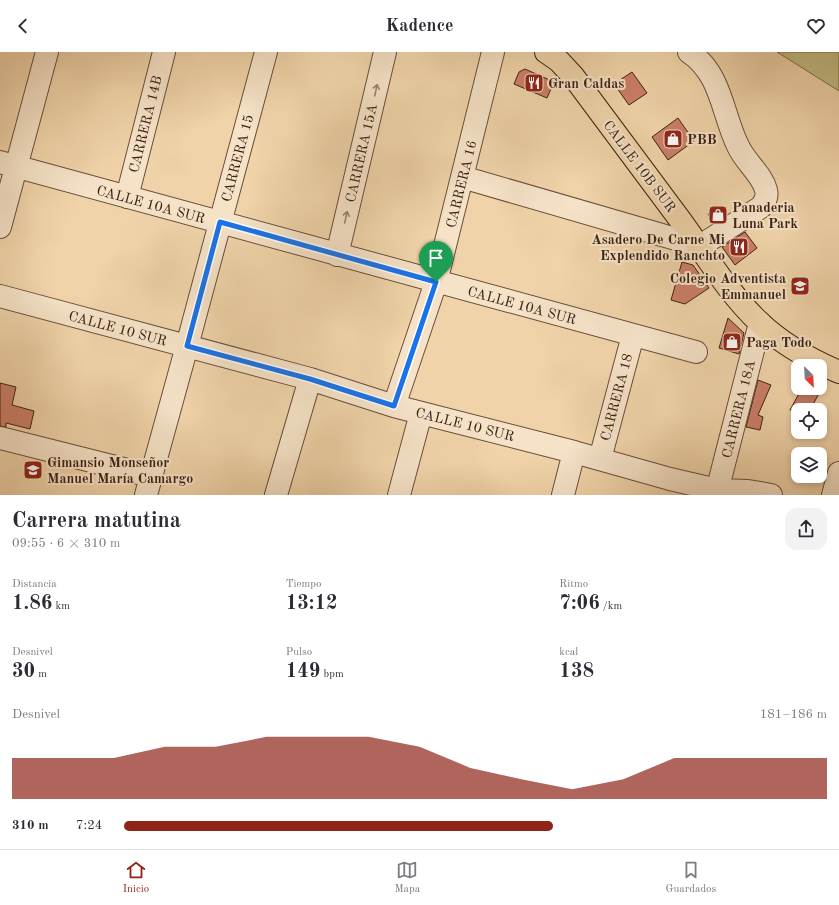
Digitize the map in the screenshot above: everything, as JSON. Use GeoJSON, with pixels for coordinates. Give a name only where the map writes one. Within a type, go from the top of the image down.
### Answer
{"type":"FeatureCollection","features":[{"type":"Feature","properties":{"kind":"main road","name":"CALLE 10B SUR"},"geometry":{"type":"LineString","coordinates":[[549,53],[573,76],[700,246],[732,293],[760,323],[780,340],[803,354],[839,372]]}},
{"type":"Feature","properties":{"kind":"street"},"geometry":{"type":"LineString","coordinates":[[0,227],[8,165],[47,52]]}},
{"type":"Feature","properties":{"kind":"street","name":"CARRERA 14B"},"geometry":{"type":"LineString","coordinates":[[126,197],[164,52]]}},
{"type":"Feature","properties":{"kind":"street","name":"CARRERA 15"},"geometry":{"type":"LineString","coordinates":[[148,485],[266,52]]}},
{"type":"Feature","properties":{"kind":"street","name":"CARRERA 15A"},"geometry":{"type":"LineString","coordinates":[[337,255],[385,52]]}},
{"type":"Feature","properties":{"kind":"street","name":"CARRERA 16"},"geometry":{"type":"LineString","coordinates":[[394,406],[436,282],[493,52]]}},
{"type":"Feature","properties":{"kind":"street"},"geometry":{"type":"LineString","coordinates":[[462,177],[700,246],[761,207],[766,201],[767,196],[760,179],[738,147],[718,89],[712,77],[701,62],[689,52]]}},
{"type":"Feature","properties":{"kind":"street","name":"CALLE 10A SUR"},"geometry":{"type":"LineString","coordinates":[[8,165],[696,352]]}},
{"type":"Feature","properties":{"kind":"street","name":"CALLE 10 SUR"},"geometry":{"type":"LineString","coordinates":[[0,296],[310,379],[394,406],[574,452],[717,492],[748,491],[771,495]]}},
{"type":"Feature","properties":{"kind":"street","name":"CARRERA 18A"},"geometry":{"type":"LineString","coordinates":[[717,492],[760,323]]}},
{"type":"Feature","properties":{"kind":"street","name":"CARRERA 18"},"geometry":{"type":"LineString","coordinates":[[600,459],[633,335]]}},
{"type":"Feature","properties":{"kind":"street"},"geometry":{"type":"LineString","coordinates":[[276,495],[310,379]]}},
{"type":"Feature","properties":{"kind":"street"},"geometry":{"type":"LineString","coordinates":[[399,495],[420,413]]}},
{"type":"Feature","properties":{"kind":"street"},"geometry":{"type":"LineString","coordinates":[[0,438],[148,485]]}},
{"type":"Feature","properties":{"kind":"street"},"geometry":{"type":"LineString","coordinates":[[563,495],[574,452]]}},
{"type":"Feature","properties":{"kind":"street"},"geometry":{"type":"LineString","coordinates":[[833,495],[839,473]]}},
{"type":"Feature","properties":{"kind":"shaded area"},"geometry":{"type":"Polygon","coordinates":[[[777,52],[839,52],[839,91],[777,52]]]}},
{"type":"Feature","properties":{"kind":"building","name":"Gran Caldas"},"geometry":{"type":"Polygon","coordinates":[[[525,69],[554,82],[547,98],[514,84],[519,72],[525,69]]]}},
{"type":"Feature","properties":{"kind":"building"},"geometry":{"type":"Polygon","coordinates":[[[632,72],[647,93],[629,105],[614,84],[632,72]]]}},
{"type":"Feature","properties":{"kind":"building","name":"PBB"},"geometry":{"type":"Polygon","coordinates":[[[678,118],[694,141],[668,160],[652,137],[678,118]]]}},
{"type":"Feature","properties":{"kind":"building","name":"Panaderia Luna Park"},"geometry":{"type":"Polygon","coordinates":[[[722,206],[726,214],[713,223],[708,214],[722,206]]]}},
{"type":"Feature","properties":{"kind":"building","name":"Asadero De Carne Mi Explendido Ranchto"},"geometry":{"type":"Polygon","coordinates":[[[745,232],[757,248],[735,265],[722,247],[745,232]]]}},
{"type":"Feature","properties":{"kind":"building"},"geometry":{"type":"Polygon","coordinates":[[[682,262],[693,265],[709,288],[685,304],[671,300],[682,262]]]}},
{"type":"Feature","properties":{"kind":"building","name":"Paga Todo"},"geometry":{"type":"Polygon","coordinates":[[[728,318],[744,333],[739,354],[719,348],[728,318]]]}},
{"type":"Feature","properties":{"kind":"building"},"geometry":{"type":"Polygon","coordinates":[[[758,380],[771,385],[758,415],[763,417],[760,430],[746,427],[758,380]]]}},
{"type":"Feature","properties":{"kind":"building"},"geometry":{"type":"Polygon","coordinates":[[[0,383],[16,387],[12,405],[34,411],[30,429],[6,423],[6,427],[0,426],[0,383]]]}},
{"type":"Feature","properties":{"kind":"building"},"geometry":{"type":"Polygon","coordinates":[[[798,395],[818,395],[814,403],[794,403],[798,395]]]}},
{"type":"Feature","properties":{"kind":"place","name":"Gran Caldas"},"geometry":{"type":"Point","coordinates":[534,83]}},
{"type":"Feature","properties":{"kind":"place","name":"PBB"},"geometry":{"type":"Point","coordinates":[673,139]}},
{"type":"Feature","properties":{"kind":"place","name":"Panaderia Luna Park"},"geometry":{"type":"Point","coordinates":[718,215]}},
{"type":"Feature","properties":{"kind":"place","name":"Asadero De Carne Mi Explendido Ranchto"},"geometry":{"type":"Point","coordinates":[739,247]}},
{"type":"Feature","properties":{"kind":"place","name":"Colegio Adventista Emmanuel"},"geometry":{"type":"Point","coordinates":[800,286]}},
{"type":"Feature","properties":{"kind":"place","name":"Paga Todo"},"geometry":{"type":"Point","coordinates":[732,342]}},
{"type":"Feature","properties":{"kind":"place","name":"Gimansio Monseñor Manuel María Camargo"},"geometry":{"type":"Point","coordinates":[33,470]}},
{"type":"Feature","properties":{"kind":"route"},"geometry":{"type":"LineString","coordinates":[[220,222],[436,282],[394,406],[310,379],[187,346],[220,222]]}}]}
